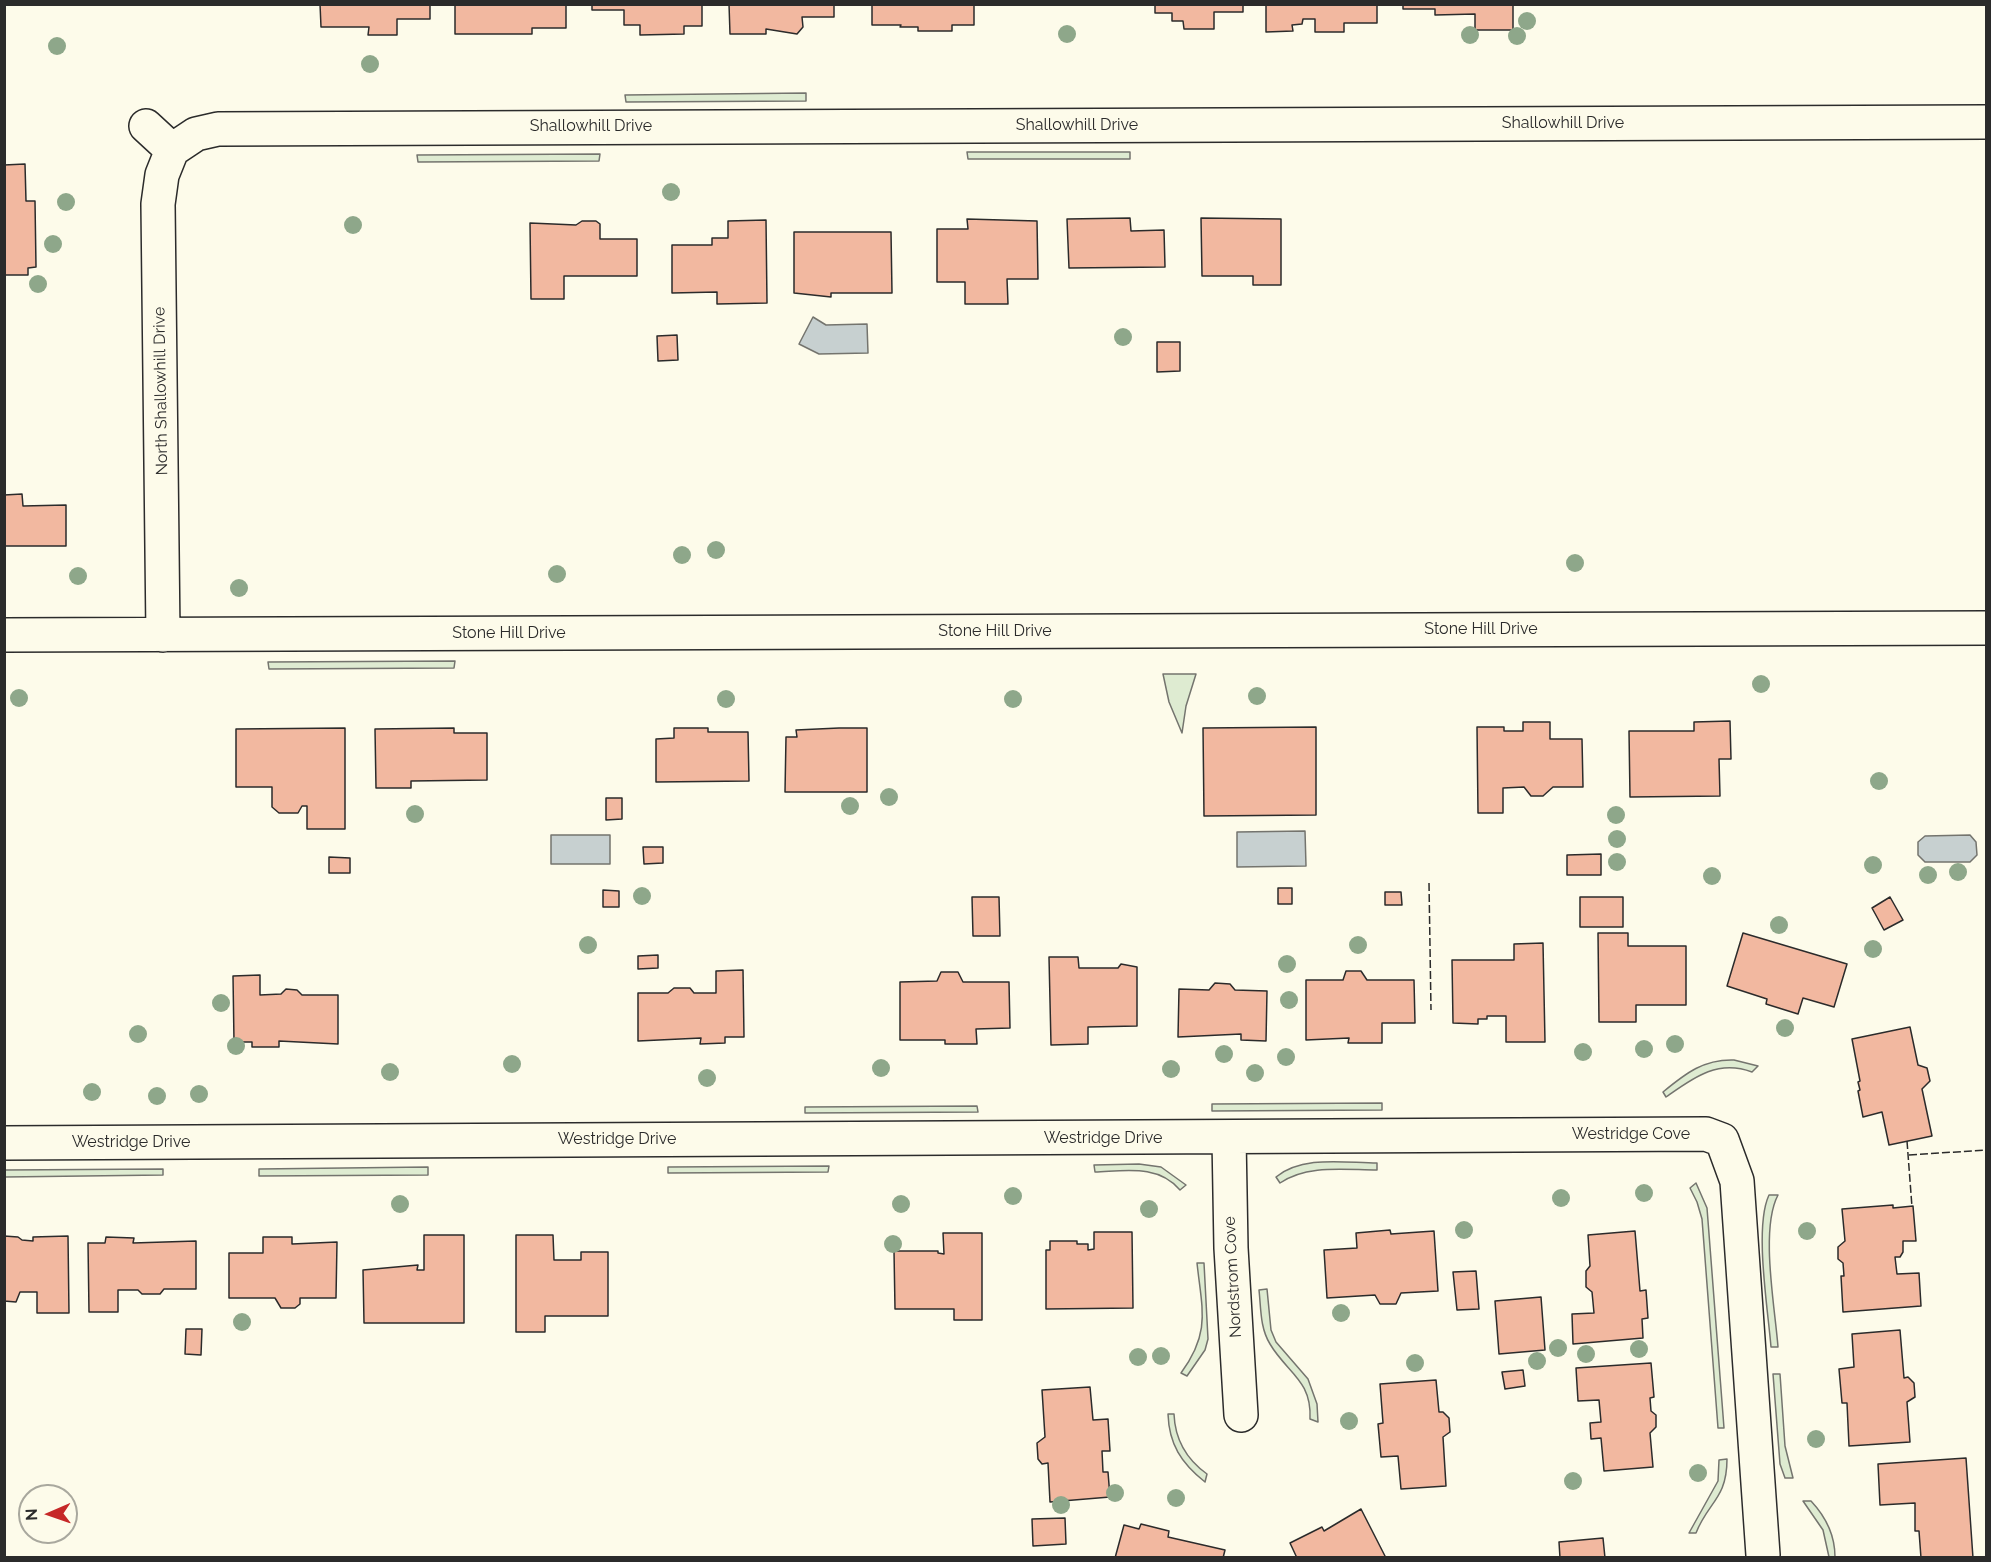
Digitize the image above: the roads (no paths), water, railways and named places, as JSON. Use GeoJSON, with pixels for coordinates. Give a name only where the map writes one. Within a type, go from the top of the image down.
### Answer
{"type":"FeatureCollection","features":[{"type":"Feature","properties":{"kind":"street","name":"Shallowhill Drive"},"geometry":{"type":"LineString","coordinates":[[172,150],[196,134],[218,129],[1986,122]]}},
{"type":"Feature","properties":{"kind":"street"},"geometry":{"type":"LineString","coordinates":[[146,126],[172,150]]}},
{"type":"Feature","properties":{"kind":"street","name":"North Shallowhill Drive"},"geometry":{"type":"LineString","coordinates":[[163,635],[158,204],[162,175],[172,150]]}},
{"type":"Feature","properties":{"kind":"street","name":"Stone Hill Drive"},"geometry":{"type":"LineString","coordinates":[[4,635],[1986,628]]}},
{"type":"Feature","properties":{"kind":"street","name":"Westridge Cove"},"geometry":{"type":"LineString","coordinates":[[1229,1138],[1687,1133],[1706,1134],[1722,1140],[1737,1181],[1763,1555]]}},
{"type":"Feature","properties":{"kind":"street","name":"Westridge Drive"},"geometry":{"type":"LineString","coordinates":[[4,1143],[320,1139],[1229,1138]]}},
{"type":"Feature","properties":{"kind":"street","name":"Nordstrom Cove"},"geometry":{"type":"LineString","coordinates":[[1229,1138],[1231,1248],[1241,1415]]}}]}
